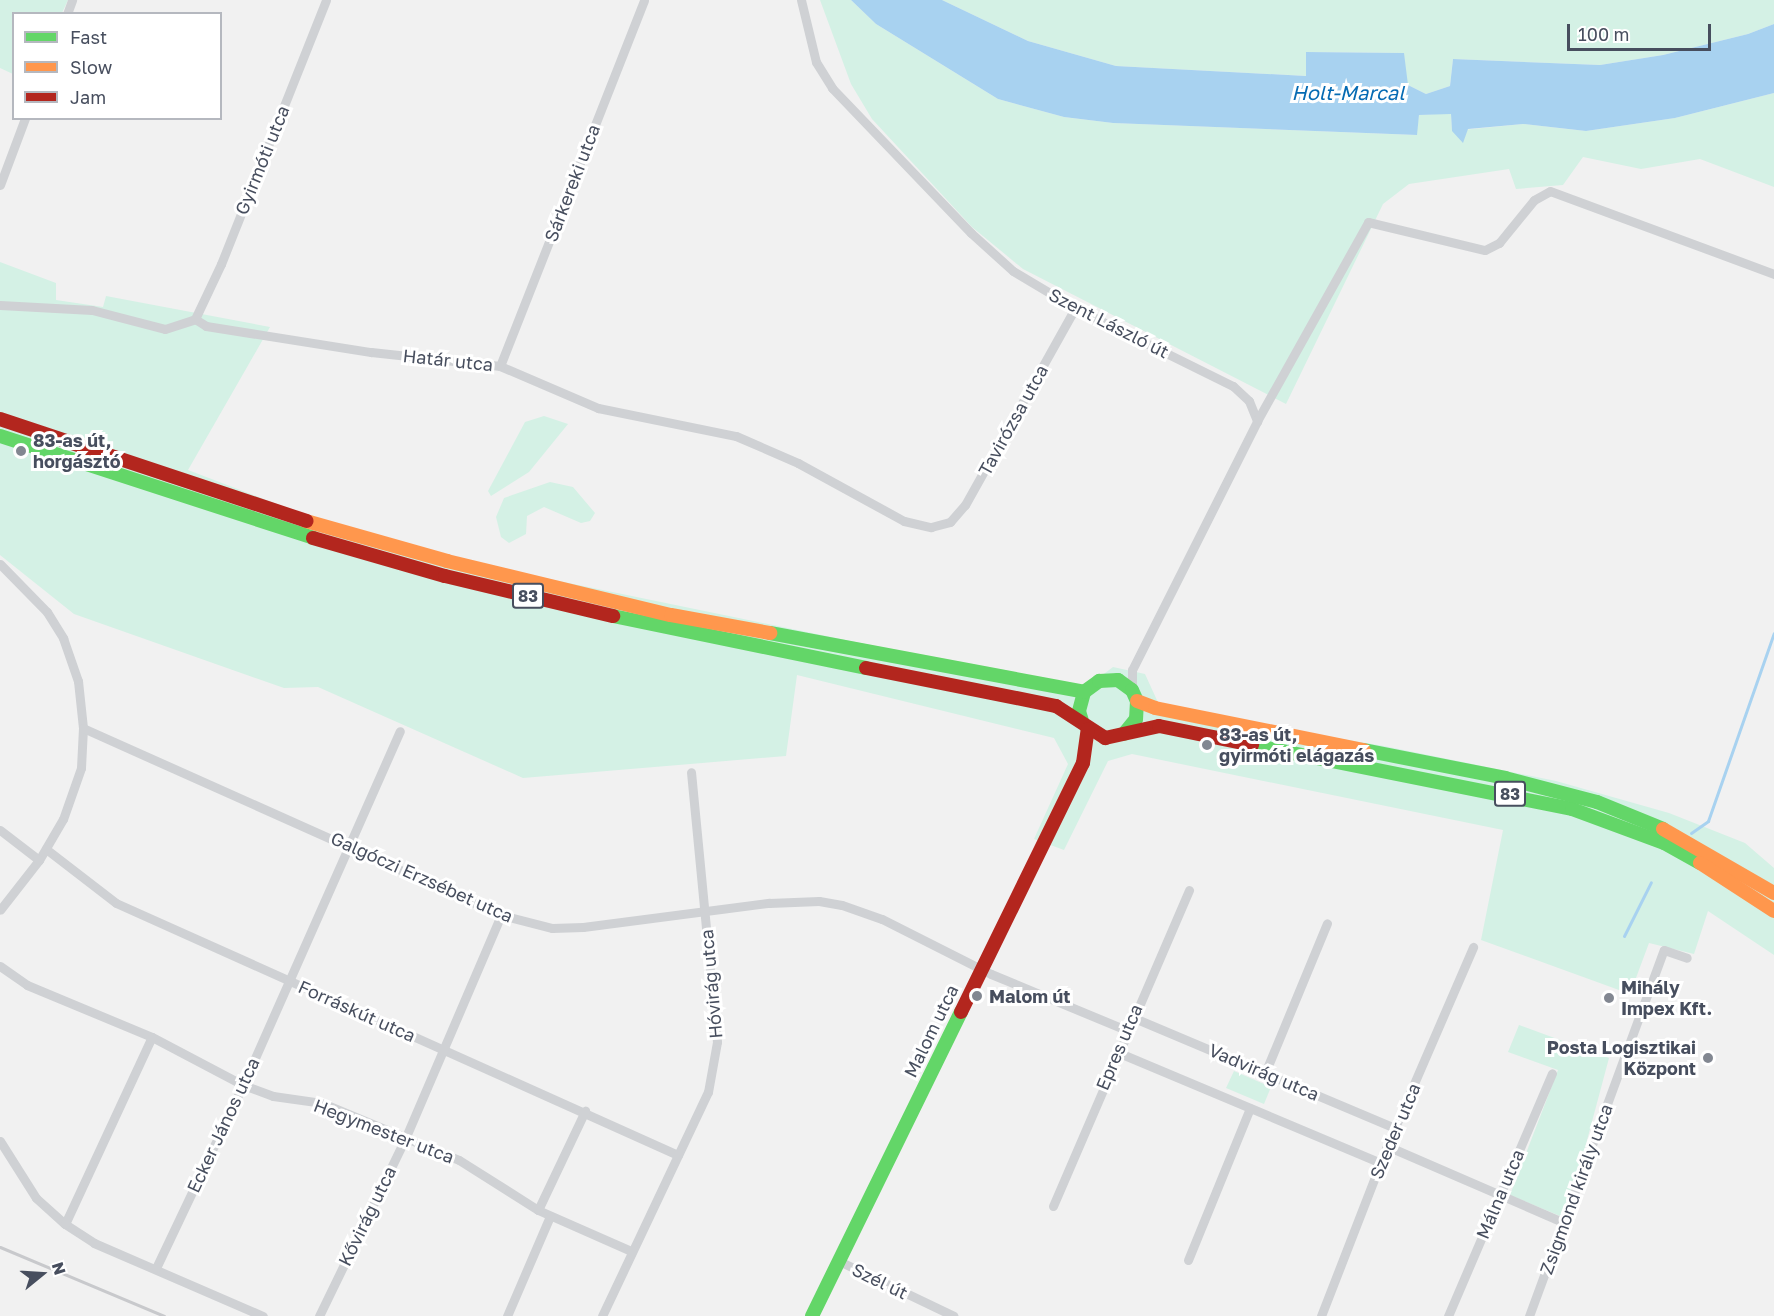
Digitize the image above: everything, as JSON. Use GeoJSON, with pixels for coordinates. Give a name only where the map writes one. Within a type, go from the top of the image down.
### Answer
{"type":"FeatureCollection","features":[{"type":"Feature","properties":{"kind":"main road","name":"83"},"geometry":{"type":"LineString","coordinates":[[0,419],[252,506],[447,561],[671,615],[1084,692]]}},
{"type":"Feature","properties":{"kind":"main road","name":"83"},"geometry":{"type":"LineString","coordinates":[[0,436],[241,517],[445,576],[677,631],[1056,706],[1105,738],[1160,726],[1572,809],[1664,843],[1710,868],[1774,911]]}},
{"type":"Feature","properties":{"kind":"main road","name":"83"},"geometry":{"type":"LineString","coordinates":[[1109,679],[1155,708],[1504,778],[1597,802],[1684,838],[1774,893]]}},
{"type":"Feature","properties":{"kind":"main road"},"geometry":{"type":"LineString","coordinates":[[1083,763],[1085,725],[1080,701],[1084,692],[1099,681],[1109,679]]}},
{"type":"Feature","properties":{"kind":"main road"},"geometry":{"type":"LineString","coordinates":[[1124,734],[1136,719],[1134,695]]}},
{"type":"Feature","properties":{"kind":"main road"},"geometry":{"type":"LineString","coordinates":[[1083,763],[1105,738]]}},
{"type":"Feature","properties":{"kind":"main road","name":"Malom utca"},"geometry":{"type":"LineString","coordinates":[[812,1316],[1083,763]]}},
{"type":"Feature","properties":{"kind":"street","name":"Gyirmóti utca"},"geometry":{"type":"LineString","coordinates":[[195,319],[221,264],[326,0]]}},
{"type":"Feature","properties":{"kind":"street","name":"Sárkereki utca"},"geometry":{"type":"LineString","coordinates":[[500,366],[644,0]]}},
{"type":"Feature","properties":{"kind":"street","name":"Szent László út"},"geometry":{"type":"LineString","coordinates":[[801,0],[816,62],[832,88],[979,241],[1013,271],[1076,308],[1233,386],[1249,401],[1257,422]]}},
{"type":"Feature","properties":{"kind":"street"},"geometry":{"type":"LineString","coordinates":[[0,186],[24,120]]}},
{"type":"Feature","properties":{"kind":"street"},"geometry":{"type":"LineString","coordinates":[[1134,695],[1132,670],[1257,422],[1368,222],[1485,250],[1499,243],[1534,200],[1550,191],[1774,274]]}},
{"type":"Feature","properties":{"kind":"street"},"geometry":{"type":"LineString","coordinates":[[4,305],[92,310],[165,329],[195,319]]}},
{"type":"Feature","properties":{"kind":"street","name":"Tavirózsa utca"},"geometry":{"type":"LineString","coordinates":[[942,525],[965,505],[1076,308]]}},
{"type":"Feature","properties":{"kind":"street","name":"Határ utca"},"geometry":{"type":"LineString","coordinates":[[195,319],[206,326],[359,350],[500,366],[598,408],[736,436],[798,463],[903,521],[920,526],[942,525]]}},
{"type":"Feature","properties":{"kind":"street"},"geometry":{"type":"LineString","coordinates":[[0,564],[47,612],[63,638],[78,681],[83,728],[81,768],[63,819],[39,860],[0,910]]}},
{"type":"Feature","properties":{"kind":"street"},"geometry":{"type":"LineString","coordinates":[[1109,679],[1132,670]]}},
{"type":"Feature","properties":{"kind":"street","name":"Galgóczi Erzsébet utca"},"geometry":{"type":"LineString","coordinates":[[83,728],[501,915],[552,928],[770,903],[819,901],[842,905],[882,919],[982,967]]}},
{"type":"Feature","properties":{"kind":"street","name":"Ecker János utca"},"geometry":{"type":"LineString","coordinates":[[156,1268],[243,1085],[287,980],[351,846],[400,731]]}},
{"type":"Feature","properties":{"kind":"street","name":"Hóvirág utca"},"geometry":{"type":"LineString","coordinates":[[602,1316],[708,1092],[717,1042],[691,772]]}},
{"type":"Feature","properties":{"kind":"street"},"geometry":{"type":"LineString","coordinates":[[0,830],[39,860]]}},
{"type":"Feature","properties":{"kind":"street","name":"Forráskút utca"},"geometry":{"type":"LineString","coordinates":[[46,849],[116,903],[442,1050],[585,1111],[678,1155]]}},
{"type":"Feature","properties":{"kind":"street","name":"Epres utca"},"geometry":{"type":"LineString","coordinates":[[1053,1206],[1126,1030],[1189,890]]}},
{"type":"Feature","properties":{"kind":"street","name":"Kővirág utca"},"geometry":{"type":"LineString","coordinates":[[319,1316],[405,1139],[501,915]]}},
{"type":"Feature","properties":{"kind":"street"},"geometry":{"type":"LineString","coordinates":[[1265,1073],[1328,923]]}},
{"type":"Feature","properties":{"kind":"street","name":"Szeder utca"},"geometry":{"type":"LineString","coordinates":[[1321,1316],[1395,1128],[1473,947]]}},
{"type":"Feature","properties":{"kind":"street","name":"Zsigmond király utca"},"geometry":{"type":"LineString","coordinates":[[1529,1316],[1664,950],[1687,958]]}},
{"type":"Feature","properties":{"kind":"street","name":"Hegymester utca"},"geometry":{"type":"LineString","coordinates":[[0,966],[27,985],[152,1037],[243,1085],[273,1096],[322,1103],[459,1160],[538,1210],[632,1251]]}},
{"type":"Feature","properties":{"kind":"street"},"geometry":{"type":"LineString","coordinates":[[982,967],[1126,1030]]}},
{"type":"Feature","properties":{"kind":"street","name":"Vadvirág utca"},"geometry":{"type":"LineString","coordinates":[[1132,1017],[1395,1128]]}},
{"type":"Feature","properties":{"kind":"street"},"geometry":{"type":"LineString","coordinates":[[65,1224],[152,1037]]}},
{"type":"Feature","properties":{"kind":"street"},"geometry":{"type":"LineString","coordinates":[[1117,1052],[1381,1163]]}},
{"type":"Feature","properties":{"kind":"street","name":"Málna utca"},"geometry":{"type":"LineString","coordinates":[[1448,1316],[1552,1073]]}},
{"type":"Feature","properties":{"kind":"street"},"geometry":{"type":"LineString","coordinates":[[1188,1260],[1250,1108]]}},
{"type":"Feature","properties":{"kind":"street"},"geometry":{"type":"LineString","coordinates":[[538,1210],[585,1111]]}},
{"type":"Feature","properties":{"kind":"street"},"geometry":{"type":"LineString","coordinates":[[0,1141],[36,1198],[65,1224],[94,1243],[263,1316]]}},
{"type":"Feature","properties":{"kind":"street"},"geometry":{"type":"LineString","coordinates":[[1388,1146],[1501,1192],[1565,1223]]}},
{"type":"Feature","properties":{"kind":"street"},"geometry":{"type":"LineString","coordinates":[[507,1316],[550,1216]]}},
{"type":"Feature","properties":{"kind":"street","name":"Szél út"},"geometry":{"type":"LineString","coordinates":[[839,1261],[954,1316]]}},
{"type":"Feature","properties":{"kind":"green space"},"geometry":{"type":"Polygon","coordinates":[[[0,0],[68,0],[62,12],[12,12],[12,74],[0,68],[0,0]]]}},
{"type":"Feature","properties":{"kind":"green space"},"geometry":{"type":"Polygon","coordinates":[[[820,0],[851,0],[876,24],[998,99],[1064,117],[1113,123],[1416,135],[1419,115],[1451,113],[1452,131],[1523,124],[1586,131],[1675,118],[1774,93],[1774,187],[1700,159],[1641,169],[1583,157],[1563,185],[1516,189],[1509,169],[1409,184],[1383,204],[1286,404],[1023,269],[972,227],[872,119],[851,84],[820,0]]]}},
{"type":"Feature","properties":{"kind":"green space"},"geometry":{"type":"Polygon","coordinates":[[[942,0],[1774,0],[1774,24],[1748,34],[1663,55],[1600,65],[1453,59],[1450,86],[1426,94],[1408,85],[1404,76],[1404,53],[1306,52],[1307,76],[1116,66],[1028,41],[942,0]]]}},
{"type":"Feature","properties":{"kind":"green space"},"geometry":{"type":"Polygon","coordinates":[[[0,262],[56,283],[56,300],[103,307],[106,296],[270,327],[188,470],[303,514],[447,558],[1084,689],[1113,667],[1145,674],[1161,709],[1384,746],[1556,781],[1669,813],[1745,843],[1774,868],[1774,955],[1708,911],[1694,954],[1649,943],[1630,994],[1481,940],[1503,830],[1132,754],[1108,761],[1064,850],[1034,839],[1068,764],[1054,738],[797,675],[786,756],[523,778],[318,687],[284,688],[74,614],[0,555],[0,262]]]}},
{"type":"Feature","properties":{"kind":"green space"},"geometry":{"type":"Polygon","coordinates":[[[544,416],[568,424],[529,472],[491,496],[488,491],[525,422],[544,416]]]}},
{"type":"Feature","properties":{"kind":"green space"},"geometry":{"type":"Polygon","coordinates":[[[550,482],[573,487],[595,513],[590,521],[581,523],[544,507],[527,516],[526,534],[509,543],[501,537],[496,517],[504,498],[550,482]]]}},
{"type":"Feature","properties":{"kind":"green space"},"geometry":{"type":"Polygon","coordinates":[[[1519,1025],[1609,1058],[1578,1174],[1560,1216],[1510,1195],[1558,1070],[1508,1052],[1519,1025]]]}},
{"type":"Feature","properties":{"kind":"green space"},"geometry":{"type":"Polygon","coordinates":[[[1234,1071],[1271,1087],[1264,1104],[1226,1088],[1234,1071]]]}},
{"type":"Feature","properties":{"kind":"water","name":"Holt-Marcal"},"geometry":{"type":"Polygon","coordinates":[[[851,0],[942,0],[1028,41],[1116,66],[1306,76],[1306,52],[1404,53],[1408,85],[1426,94],[1450,86],[1453,59],[1600,65],[1663,55],[1748,34],[1774,24],[1774,93],[1675,118],[1586,131],[1523,124],[1468,129],[1463,143],[1452,131],[1451,114],[1419,115],[1417,135],[1113,123],[1064,117],[998,99],[876,24],[851,0]]]}},
{"type":"Feature","properties":{"kind":"waterway"},"geometry":{"type":"LineString","coordinates":[[1691,833],[1708,821],[1774,633]]}},
{"type":"Feature","properties":{"kind":"waterway"},"geometry":{"type":"LineString","coordinates":[[1624,936],[1651,882]]}},
{"type":"Feature","properties":{"kind":"railway"},"geometry":{"type":"LineString","coordinates":[[0,1247],[164,1316]]}},
{"type":"Feature","properties":{"kind":"traffic: fast"},"geometry":{"type":"LineString","coordinates":[[0,436],[313,538]]}},
{"type":"Feature","properties":{"kind":"traffic: fast"},"geometry":{"type":"LineString","coordinates":[[613,616],[866,668]]}},
{"type":"Feature","properties":{"kind":"traffic: fast"},"geometry":{"type":"LineString","coordinates":[[770,633],[1084,692]]}},
{"type":"Feature","properties":{"kind":"traffic: fast"},"geometry":{"type":"LineString","coordinates":[[1082,721],[1079,711],[1084,692],[1099,681],[1118,680],[1132,690],[1137,701],[1136,719],[1124,734]]}},
{"type":"Feature","properties":{"kind":"traffic: fast"},"geometry":{"type":"LineString","coordinates":[[1252,745],[1572,809],[1664,843],[1700,863]]}},
{"type":"Feature","properties":{"kind":"traffic: fast"},"geometry":{"type":"LineString","coordinates":[[1364,750],[1505,778],[1597,802],[1663,829]]}},
{"type":"Feature","properties":{"kind":"traffic: fast"},"geometry":{"type":"LineString","coordinates":[[812,1316],[961,1012]]}},
{"type":"Feature","properties":{"kind":"traffic: slow"},"geometry":{"type":"LineString","coordinates":[[306,521],[447,561],[671,615],[770,633]]}},
{"type":"Feature","properties":{"kind":"traffic: slow"},"geometry":{"type":"LineString","coordinates":[[1137,701],[1155,708],[1364,750]]}},
{"type":"Feature","properties":{"kind":"traffic: slow"},"geometry":{"type":"LineString","coordinates":[[1663,829],[1774,893]]}},
{"type":"Feature","properties":{"kind":"traffic: slow"},"geometry":{"type":"LineString","coordinates":[[1700,863],[1774,911]]}},
{"type":"Feature","properties":{"kind":"traffic: jam"},"geometry":{"type":"LineString","coordinates":[[0,419],[306,521]]}},
{"type":"Feature","properties":{"kind":"traffic: jam"},"geometry":{"type":"LineString","coordinates":[[313,538],[445,576],[613,616]]}},
{"type":"Feature","properties":{"kind":"traffic: jam"},"geometry":{"type":"LineString","coordinates":[[866,668],[1056,706],[1105,738],[1159,726],[1252,745]]}},
{"type":"Feature","properties":{"kind":"traffic: jam"},"geometry":{"type":"LineString","coordinates":[[961,1012],[1083,763],[1088,729]]}},
{"type":"Feature","properties":{"kind":"place","name":"83-as út, horgásztó"},"geometry":{"type":"Point","coordinates":[21,451]}},
{"type":"Feature","properties":{"kind":"place","name":"83-as út, gyirmóti elágazás"},"geometry":{"type":"Point","coordinates":[1207,745]}},
{"type":"Feature","properties":{"kind":"place","name":"Malom út"},"geometry":{"type":"Point","coordinates":[977,996]}},
{"type":"Feature","properties":{"kind":"place","name":"Mihály Impex Kft."},"geometry":{"type":"Point","coordinates":[1609,998]}},
{"type":"Feature","properties":{"kind":"place","name":"Posta Logisztikai Központ"},"geometry":{"type":"Point","coordinates":[1708,1058]}}]}
